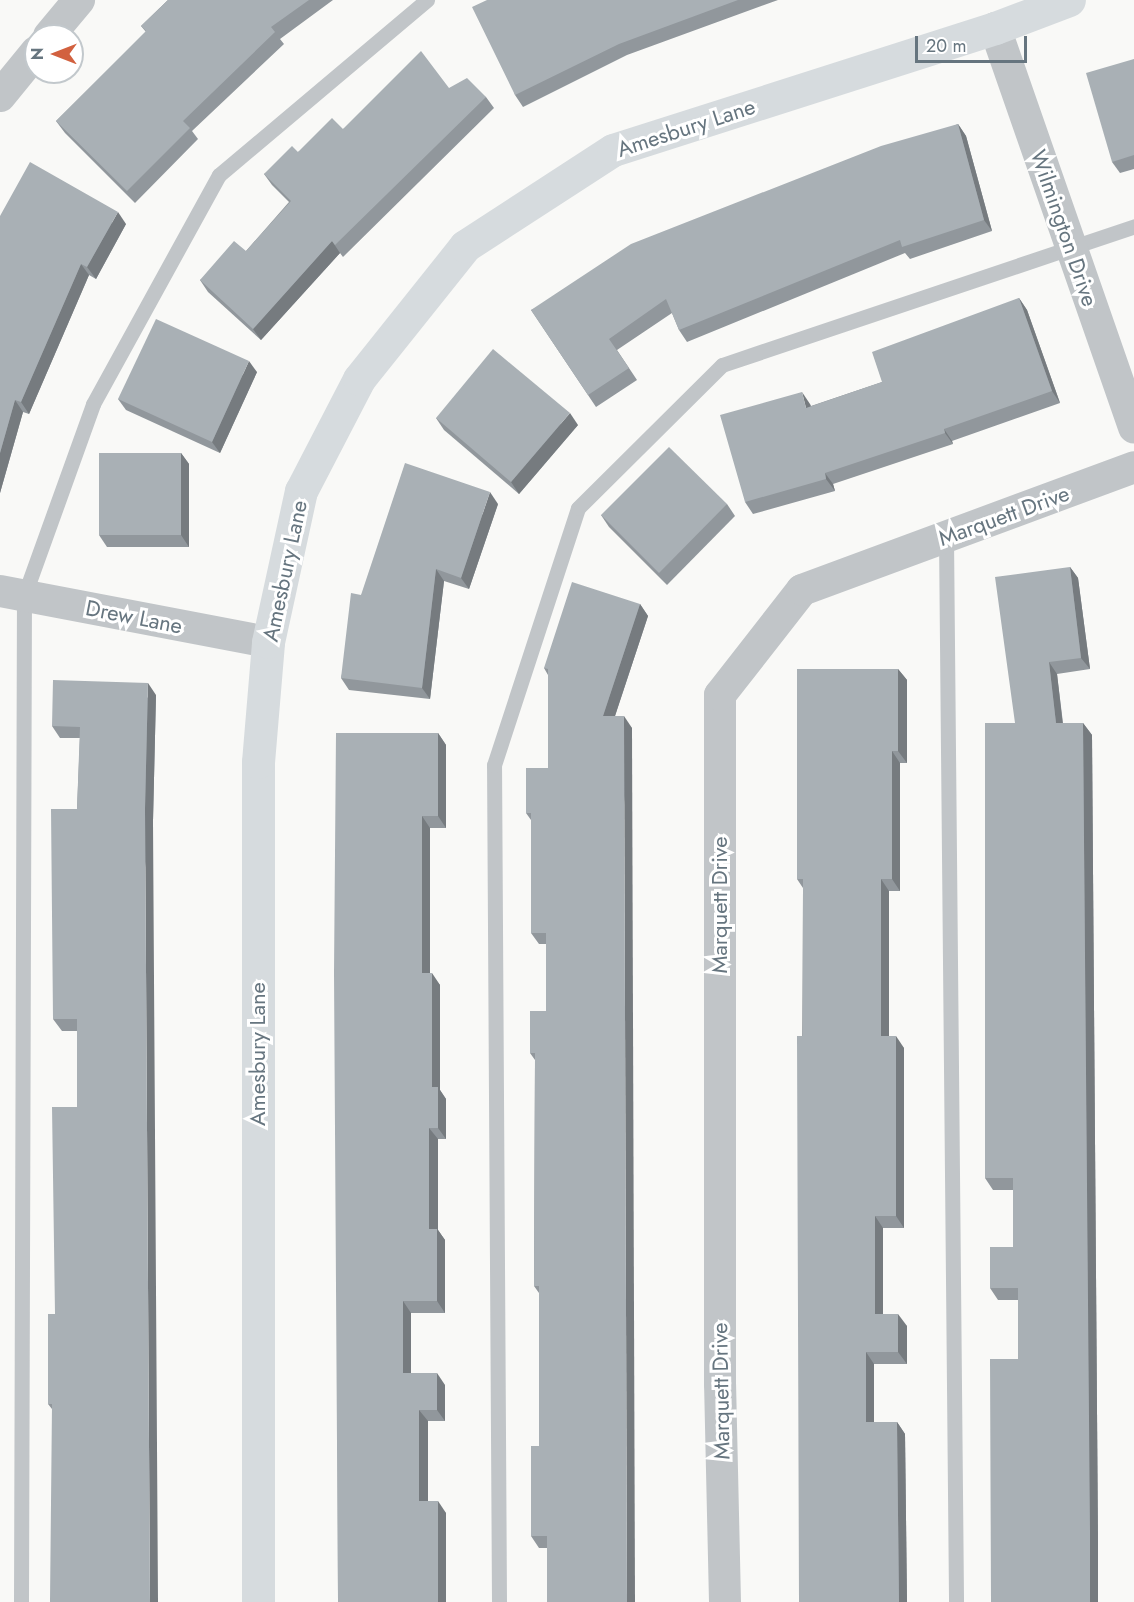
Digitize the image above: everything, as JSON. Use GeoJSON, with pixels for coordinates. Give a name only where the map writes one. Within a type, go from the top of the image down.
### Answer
{"type":"FeatureCollection","features":[{"type":"Feature","properties":{"kind":"street"},"geometry":{"type":"LineString","coordinates":[[59,24],[79,0]]}},
{"type":"Feature","properties":{"kind":"street","name":"Amesbury Lane"},"geometry":{"type":"LineString","coordinates":[[258,1602],[258,762],[268,642],[301,491],[359,379],[465,246],[612,150],[995,28],[1069,0]]}},
{"type":"Feature","properties":{"kind":"street","name":"Wilmington Drive"},"geometry":{"type":"LineString","coordinates":[[995,28],[1134,428]]}},
{"type":"Feature","properties":{"kind":"street"},"geometry":{"type":"LineString","coordinates":[[0,96],[24,67]]}},
{"type":"Feature","properties":{"kind":"street","name":"Marquett Drive"},"geometry":{"type":"LineString","coordinates":[[725,1602],[720,1384],[720,695],[802,590],[1134,467]]}},
{"type":"Feature","properties":{"kind":"street","name":"Drew Lane"},"geometry":{"type":"LineString","coordinates":[[12,593],[268,642]]}},
{"type":"Feature","properties":{"kind":"lane"},"geometry":{"type":"LineString","coordinates":[[21,1602],[12,593],[93,404],[219,175],[427,0]]}},
{"type":"Feature","properties":{"kind":"lane"},"geometry":{"type":"LineString","coordinates":[[499,1602],[494,765],[578,508],[722,365],[1134,226]]}},
{"type":"Feature","properties":{"kind":"lane"},"geometry":{"type":"LineString","coordinates":[[946,537],[956,1602]]}},
{"type":"Feature","properties":{"kind":"building"},"geometry":{"type":"Polygon","coordinates":[[[168,0],[309,0],[271,27],[275,32],[183,121],[190,128],[127,191],[56,121],[146,31],[141,26],[168,0]]]}},
{"type":"Feature","properties":{"kind":"building"},"geometry":{"type":"Polygon","coordinates":[[[487,0],[738,0],[619,44],[515,95],[472,7],[487,0]]]}},
{"type":"Feature","properties":{"kind":"building"},"geometry":{"type":"Polygon","coordinates":[[[421,51],[449,88],[467,78],[486,97],[335,245],[332,241],[253,329],[200,280],[234,241],[246,251],[291,201],[264,174],[292,146],[298,152],[332,118],[343,129],[421,51]]]}},
{"type":"Feature","properties":{"kind":"building"},"geometry":{"type":"Polygon","coordinates":[[[1134,59],[1134,155],[1112,162],[1086,73],[1134,59]]]}},
{"type":"Feature","properties":{"kind":"building"},"geometry":{"type":"Polygon","coordinates":[[[958,124],[984,220],[902,247],[900,240],[679,330],[666,299],[609,339],[629,368],[588,395],[531,310],[631,244],[881,146],[958,124]]]}},
{"type":"Feature","properties":{"kind":"building"},"geometry":{"type":"Polygon","coordinates":[[[30,162],[118,212],[87,267],[81,264],[21,402],[15,400],[0,453],[0,216],[30,162]]]}},
{"type":"Feature","properties":{"kind":"building"},"geometry":{"type":"Polygon","coordinates":[[[1019,298],[1052,391],[944,429],[945,433],[825,473],[826,479],[745,502],[720,415],[802,392],[806,408],[882,382],[872,352],[1019,298]]]}},
{"type":"Feature","properties":{"kind":"building"},"geometry":{"type":"Polygon","coordinates":[[[156,319],[249,361],[212,442],[118,399],[156,319]]]}},
{"type":"Feature","properties":{"kind":"building"},"geometry":{"type":"Polygon","coordinates":[[[493,349],[570,413],[511,482],[436,418],[493,349]]]}},
{"type":"Feature","properties":{"kind":"building"},"geometry":{"type":"Polygon","coordinates":[[[669,447],[727,504],[659,573],[601,515],[669,447]]]}},
{"type":"Feature","properties":{"kind":"building"},"geometry":{"type":"Polygon","coordinates":[[[99,453],[181,453],[181,535],[99,535],[99,453]]]}},
{"type":"Feature","properties":{"kind":"building"},"geometry":{"type":"Polygon","coordinates":[[[405,463],[490,492],[461,578],[436,569],[422,688],[341,678],[351,593],[361,595],[405,463]]]}},
{"type":"Feature","properties":{"kind":"building"},"geometry":{"type":"Polygon","coordinates":[[[1070,567],[1081,658],[1049,662],[1056,723],[1083,723],[1090,1602],[991,1602],[990,1359],[1018,1359],[1018,1288],[990,1288],[990,1247],[1013,1247],[1013,1178],[985,1178],[985,723],[1015,723],[995,577],[1070,567]]]}},
{"type":"Feature","properties":{"kind":"building"},"geometry":{"type":"Polygon","coordinates":[[[572,582],[640,604],[603,716],[624,716],[627,1602],[547,1602],[547,1536],[531,1536],[531,1446],[539,1446],[539,1286],[534,1286],[535,1053],[530,1053],[530,1011],[546,1011],[546,933],[531,933],[531,813],[526,813],[526,768],[548,768],[548,669],[544,668],[572,582]]]}},
{"type":"Feature","properties":{"kind":"building"},"geometry":{"type":"Polygon","coordinates":[[[797,669],[898,669],[898,751],[892,751],[892,879],[881,879],[881,1036],[896,1036],[896,1216],[875,1216],[875,1314],[898,1314],[898,1352],[866,1352],[866,1422],[897,1422],[899,1602],[799,1602],[797,1036],[803,1036],[803,879],[797,879],[797,669]]]}},
{"type":"Feature","properties":{"kind":"building"},"geometry":{"type":"Polygon","coordinates":[[[53,680],[148,683],[145,809],[150,1602],[50,1602],[52,1404],[48,1404],[48,1314],[55,1314],[52,1107],[77,1107],[77,1019],[53,1019],[51,809],[77,809],[80,727],[52,726],[53,680]]]}},
{"type":"Feature","properties":{"kind":"building"},"geometry":{"type":"Polygon","coordinates":[[[336,733],[438,733],[438,816],[422,816],[422,973],[432,973],[432,1087],[438,1087],[438,1128],[429,1128],[429,1229],[437,1229],[437,1301],[403,1301],[403,1373],[437,1373],[437,1410],[419,1410],[419,1501],[438,1501],[438,1602],[338,1602],[334,973],[336,733]]]}}]}
